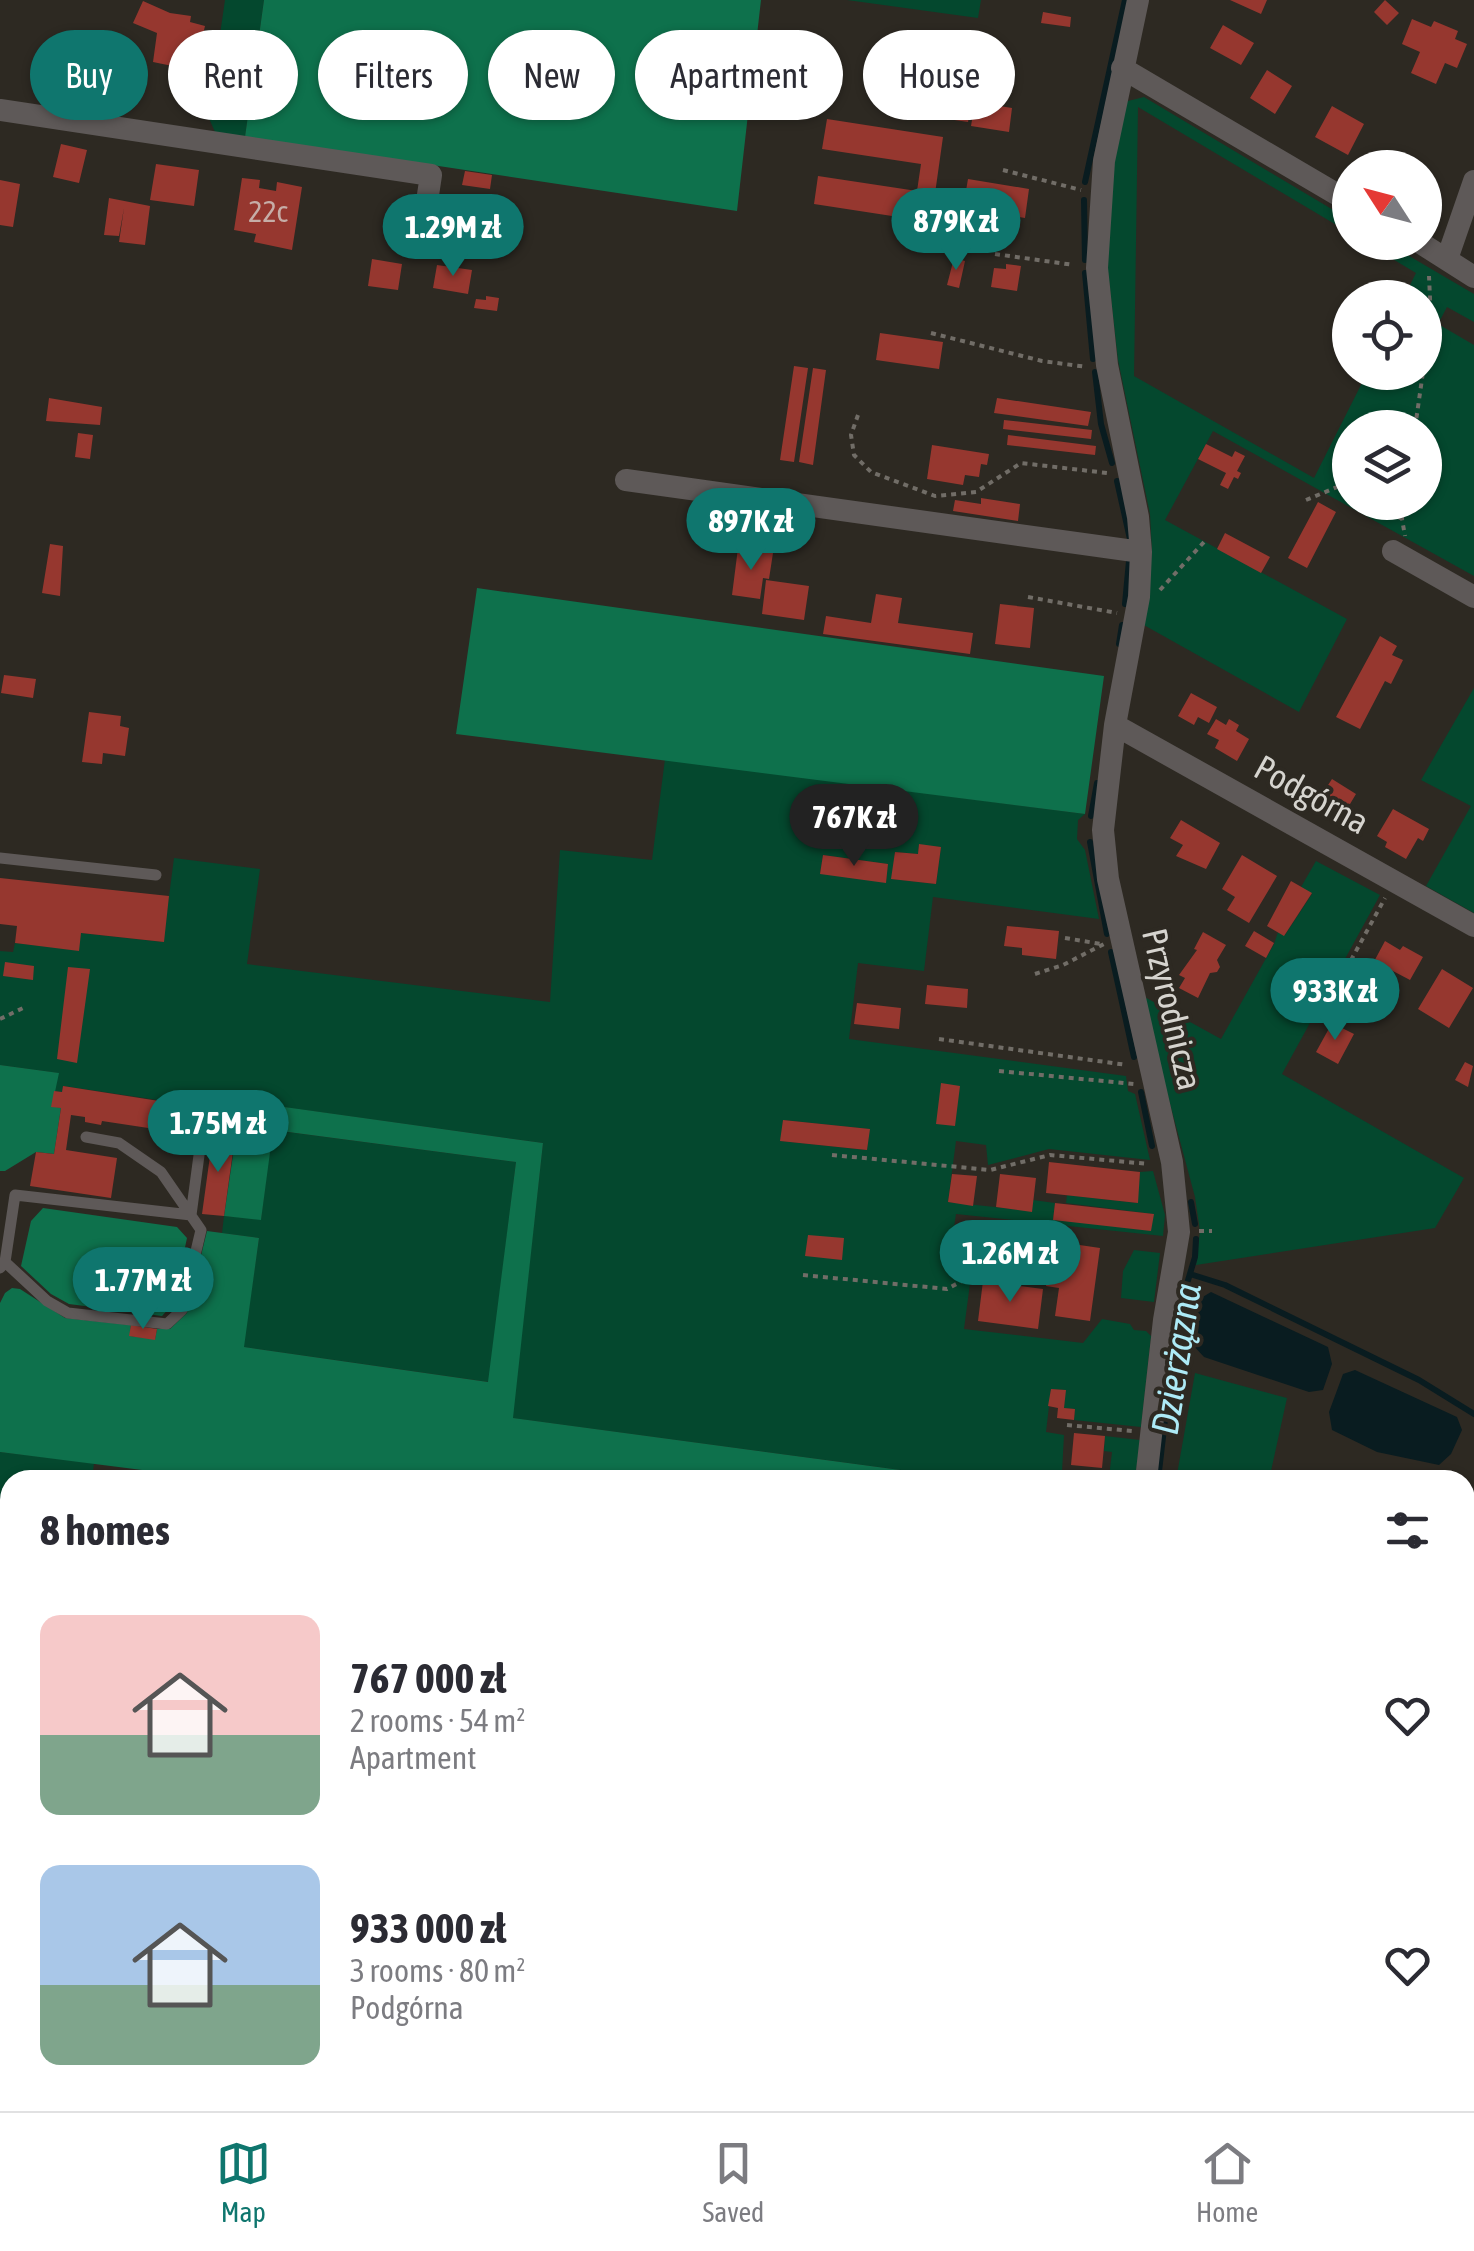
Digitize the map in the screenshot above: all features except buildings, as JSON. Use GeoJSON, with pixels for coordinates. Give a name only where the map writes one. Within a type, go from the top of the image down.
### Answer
{"type":"FeatureCollection","features":[{"type":"Feature","properties":{"kind":"street","name":"Przyrodnicza"},"geometry":{"type":"LineString","coordinates":[[1138,0],[1101,193],[1097,268],[1107,366],[1138,517],[1141,552],[1137,607],[1115,725],[1103,830],[1112,942],[1151,1073],[1172,1162],[1179,1232],[1164,1320],[1147,1470]]}},
{"type":"Feature","properties":{"kind":"street"},"geometry":{"type":"LineString","coordinates":[[1122,68],[1332,191]]}},
{"type":"Feature","properties":{"kind":"street"},"geometry":{"type":"LineString","coordinates":[[0,110],[430,175],[424,228]]}},
{"type":"Feature","properties":{"kind":"street"},"geometry":{"type":"LineString","coordinates":[[1442,232],[1474,180]]}},
{"type":"Feature","properties":{"kind":"street"},"geometry":{"type":"LineString","coordinates":[[1442,257],[1474,277]]}},
{"type":"Feature","properties":{"kind":"street"},"geometry":{"type":"LineString","coordinates":[[626,480],[1141,552]]}},
{"type":"Feature","properties":{"kind":"street"},"geometry":{"type":"LineString","coordinates":[[1402,556],[1474,597]]}},
{"type":"Feature","properties":{"kind":"street","name":"Podgórna"},"geometry":{"type":"LineString","coordinates":[[1115,725],[1474,926]]}},
{"type":"Feature","properties":{"kind":"lane"},"geometry":{"type":"LineString","coordinates":[[0,858],[156,875]]}},
{"type":"Feature","properties":{"kind":"lane"},"geometry":{"type":"LineString","coordinates":[[190,1215],[204,1118]]}},
{"type":"Feature","properties":{"kind":"lane"},"geometry":{"type":"LineString","coordinates":[[86,1137],[118,1142],[161,1172],[201,1230],[182,1310],[166,1324],[68,1312],[46,1301],[2,1265],[16,1195],[190,1215]]}},
{"type":"Feature","properties":{"kind":"path"},"geometry":{"type":"LineString","coordinates":[[1003,170],[1101,193]]}},
{"type":"Feature","properties":{"kind":"path"},"geometry":{"type":"LineString","coordinates":[[995,254],[1097,268]]}},
{"type":"Feature","properties":{"kind":"path"},"geometry":{"type":"LineString","coordinates":[[931,332],[1042,361],[1107,366]]}},
{"type":"Feature","properties":{"kind":"path"},"geometry":{"type":"LineString","coordinates":[[858,415],[851,434],[854,455],[871,472],[935,496],[976,492],[1022,464],[1108,473],[1128,468]]}},
{"type":"Feature","properties":{"kind":"path"},"geometry":{"type":"LineString","coordinates":[[1306,500],[1332,489]]}},
{"type":"Feature","properties":{"kind":"path"},"geometry":{"type":"LineString","coordinates":[[1402,520],[1402,556]]}},
{"type":"Feature","properties":{"kind":"path"},"geometry":{"type":"LineString","coordinates":[[1028,597],[1137,607],[1160,590],[1204,542]]}},
{"type":"Feature","properties":{"kind":"path"},"geometry":{"type":"LineString","coordinates":[[1328,1004],[1394,880]]}},
{"type":"Feature","properties":{"kind":"path"},"geometry":{"type":"LineString","coordinates":[[1064,938],[1112,942]]}},
{"type":"Feature","properties":{"kind":"path"},"geometry":{"type":"LineString","coordinates":[[1035,974],[1112,942]]}},
{"type":"Feature","properties":{"kind":"path"},"geometry":{"type":"LineString","coordinates":[[0,1019],[23,1008]]}},
{"type":"Feature","properties":{"kind":"path"},"geometry":{"type":"LineString","coordinates":[[939,1039],[1129,1065],[1151,1073]]}},
{"type":"Feature","properties":{"kind":"path"},"geometry":{"type":"LineString","coordinates":[[999,1071],[1127,1084],[1151,1073]]}},
{"type":"Feature","properties":{"kind":"path"},"geometry":{"type":"LineString","coordinates":[[832,1155],[990,1170],[1050,1155],[1151,1164],[1172,1162]]}},
{"type":"Feature","properties":{"kind":"path"},"geometry":{"type":"LineString","coordinates":[[803,1275],[947,1289],[1001,1260]]}},
{"type":"Feature","properties":{"kind":"path"},"geometry":{"type":"LineString","coordinates":[[1067,1425],[1151,1433]]}},
{"type":"Feature","properties":{"kind":"green space"},"geometry":{"type":"Polygon","coordinates":[[[225,0],[264,0],[260,30],[221,30],[225,0]]]}},
{"type":"Feature","properties":{"kind":"green space"},"geometry":{"type":"Polygon","coordinates":[[[264,0],[761,0],[758,30],[635,30],[635,120],[747,120],[737,211],[245,137],[247,120],[298,120],[298,30],[260,30],[264,0]]]}},
{"type":"Feature","properties":{"kind":"green space"},"geometry":{"type":"Polygon","coordinates":[[[847,0],[981,0],[978,18],[847,0]]]}},
{"type":"Feature","properties":{"kind":"green space"},"geometry":{"type":"Polygon","coordinates":[[[1144,97],[1332,209],[1332,222],[1138,107],[1134,376],[1314,478],[1332,442],[1332,497],[1213,431],[1165,520],[1347,619],[1299,712],[1142,624],[1152,552],[1150,514],[1118,360],[1108,271],[1109,193],[1124,102],[1144,97]]]}},
{"type":"Feature","properties":{"kind":"green space"},"geometry":{"type":"Polygon","coordinates":[[[210,120],[247,120],[245,137],[215,132],[210,120]]]}},
{"type":"Feature","properties":{"kind":"green space"},"geometry":{"type":"Polygon","coordinates":[[[1394,260],[1416,260],[1474,294],[1474,322],[1447,307],[1442,316],[1442,280],[1412,280],[1416,273],[1394,260]]]}},
{"type":"Feature","properties":{"kind":"green space"},"geometry":{"type":"Polygon","coordinates":[[[1442,326],[1474,345],[1474,576],[1373,520],[1442,520],[1442,410],[1348,410],[1358,390],[1442,390],[1442,326]]]}},
{"type":"Feature","properties":{"kind":"green space"},"geometry":{"type":"Polygon","coordinates":[[[477,588],[1104,676],[1085,814],[456,734],[477,588]]]}},
{"type":"Feature","properties":{"kind":"green space"},"geometry":{"type":"Polygon","coordinates":[[[1474,688],[1474,913],[1426,886],[1471,806],[1421,780],[1474,688]]]}},
{"type":"Feature","properties":{"kind":"green space"},"geometry":{"type":"Polygon","coordinates":[[[665,759],[1085,814],[1078,820],[1077,839],[1085,850],[1099,919],[933,897],[924,971],[858,963],[849,1039],[1126,1076],[1128,1091],[1135,1094],[1150,1160],[1049,1149],[988,1165],[986,1145],[956,1141],[948,1202],[1031,1211],[1033,1200],[1055,1203],[1053,1220],[1153,1214],[1066,1203],[1067,1195],[1137,1203],[1140,1172],[1153,1171],[1165,1215],[1163,1236],[956,1214],[947,1273],[971,1276],[964,1329],[1083,1343],[1102,1319],[1146,1331],[1151,1336],[1141,1427],[1074,1420],[1075,1409],[1064,1408],[1065,1390],[1051,1389],[1046,1432],[1064,1435],[1062,1470],[900,1470],[512,1418],[543,1143],[240,1101],[239,1112],[63,1086],[62,1092],[54,1091],[58,1073],[0,1065],[0,951],[13,952],[15,943],[78,950],[81,933],[163,942],[174,858],[260,869],[247,964],[550,1002],[560,850],[652,860],[665,759]],[[919,845],[918,854],[895,852],[892,879],[936,884],[941,847],[919,845]],[[823,855],[820,873],[886,882],[888,864],[823,855]],[[783,1120],[781,1141],[867,1150],[869,1129],[783,1120]]]}},
{"type":"Feature","properties":{"kind":"green space"},"geometry":{"type":"Polygon","coordinates":[[[1316,861],[1380,895],[1282,1074],[1464,1178],[1435,1228],[1196,1265],[1200,1231],[1195,1197],[1141,995],[1221,1039],[1278,932],[1285,935],[1312,894],[1301,887],[1316,861]]]}},
{"type":"Feature","properties":{"kind":"green space"},"geometry":{"type":"Polygon","coordinates":[[[0,1065],[59,1073],[52,1106],[61,1108],[54,1154],[36,1152],[5,1171],[0,1171],[0,1065]]]}},
{"type":"Feature","properties":{"kind":"green space"},"geometry":{"type":"Polygon","coordinates":[[[241,1101],[543,1143],[513,1418],[900,1470],[142,1470],[0,1452],[0,1303],[5,1293],[12,1288],[20,1289],[65,1318],[131,1325],[130,1336],[155,1339],[157,1329],[170,1329],[187,1313],[207,1231],[259,1238],[244,1347],[488,1382],[516,1162],[273,1130],[261,1220],[224,1216],[241,1101]]]}},
{"type":"Feature","properties":{"kind":"green space"},"geometry":{"type":"Polygon","coordinates":[[[272,1130],[516,1162],[489,1382],[243,1347],[259,1238],[222,1233],[224,1216],[261,1219],[272,1130]]]}},
{"type":"Feature","properties":{"kind":"green space"},"geometry":{"type":"Polygon","coordinates":[[[43,1208],[177,1227],[187,1238],[173,1304],[162,1316],[69,1304],[51,1294],[21,1266],[31,1221],[43,1208]]]}},
{"type":"Feature","properties":{"kind":"green space"},"geometry":{"type":"Polygon","coordinates":[[[1134,1250],[1160,1253],[1154,1302],[1121,1298],[1123,1271],[1134,1250]]]}},
{"type":"Feature","properties":{"kind":"green space"},"geometry":{"type":"Polygon","coordinates":[[[1195,1373],[1287,1398],[1271,1470],[1178,1470],[1195,1373]]]}},
{"type":"Feature","properties":{"kind":"green space"},"geometry":{"type":"Polygon","coordinates":[[[1105,1436],[1140,1440],[1136,1470],[1110,1470],[1112,1452],[1104,1451],[1105,1436]]]}},
{"type":"Feature","properties":{"kind":"green space"},"geometry":{"type":"Polygon","coordinates":[[[0,1452],[94,1463],[93,1470],[0,1470],[0,1452]]]}},
{"type":"Feature","properties":{"kind":"water"},"geometry":{"type":"Polygon","coordinates":[[[1211,1292],[1328,1347],[1332,1364],[1323,1390],[1309,1392],[1204,1357],[1191,1343],[1201,1298],[1211,1292]]]}},
{"type":"Feature","properties":{"kind":"water"},"geometry":{"type":"Polygon","coordinates":[[[1355,1370],[1457,1417],[1462,1430],[1451,1454],[1439,1465],[1377,1452],[1332,1430],[1329,1412],[1343,1374],[1355,1370]]]}},
{"type":"Feature","properties":{"kind":"waterway","name":"Dzierżązna"},"geometry":{"type":"LineString","coordinates":[[1085,182],[1125,0]]}},
{"type":"Feature","properties":{"kind":"waterway","name":"Dzierżązna"},"geometry":{"type":"LineString","coordinates":[[1084,200],[1085,260]]}},
{"type":"Feature","properties":{"kind":"waterway","name":"Dzierżązna"},"geometry":{"type":"LineString","coordinates":[[1085,273],[1093,359]]}},
{"type":"Feature","properties":{"kind":"waterway","name":"Dzierżązna"},"geometry":{"type":"LineString","coordinates":[[1095,372],[1101,424],[1112,463]]}},
{"type":"Feature","properties":{"kind":"waterway","name":"Dzierżązna"},"geometry":{"type":"LineString","coordinates":[[1117,481],[1130,539]]}},
{"type":"Feature","properties":{"kind":"waterway","name":"Dzierżązna"},"geometry":{"type":"LineString","coordinates":[[1125,604],[1129,561]]}},
{"type":"Feature","properties":{"kind":"waterway","name":"Dzierżązna"},"geometry":{"type":"LineString","coordinates":[[1119,644],[1122,625]]}},
{"type":"Feature","properties":{"kind":"waterway","name":"Dzierżązna"},"geometry":{"type":"LineString","coordinates":[[1091,816],[1097,783]]}},
{"type":"Feature","properties":{"kind":"waterway","name":"Dzierżązna"},"geometry":{"type":"LineString","coordinates":[[1090,842],[1107,934]]}},
{"type":"Feature","properties":{"kind":"waterway","name":"Dzierżązna"},"geometry":{"type":"LineString","coordinates":[[1111,952],[1134,1057]]}},
{"type":"Feature","properties":{"kind":"waterway","name":"Dzierżązna"},"geometry":{"type":"LineString","coordinates":[[1141,1092],[1152,1146]]}},
{"type":"Feature","properties":{"kind":"waterway","name":"Dzierżązna"},"geometry":{"type":"LineString","coordinates":[[1191,1202],[1195,1224]]}},
{"type":"Feature","properties":{"kind":"waterway","name":"Dzierżązna"},"geometry":{"type":"LineString","coordinates":[[1159,1470],[1177,1317],[1195,1257],[1196,1239]]}},
{"type":"Feature","properties":{"kind":"waterway"},"geometry":{"type":"LineString","coordinates":[[1190,1274],[1225,1285],[1419,1380],[1474,1414]]}}]}
